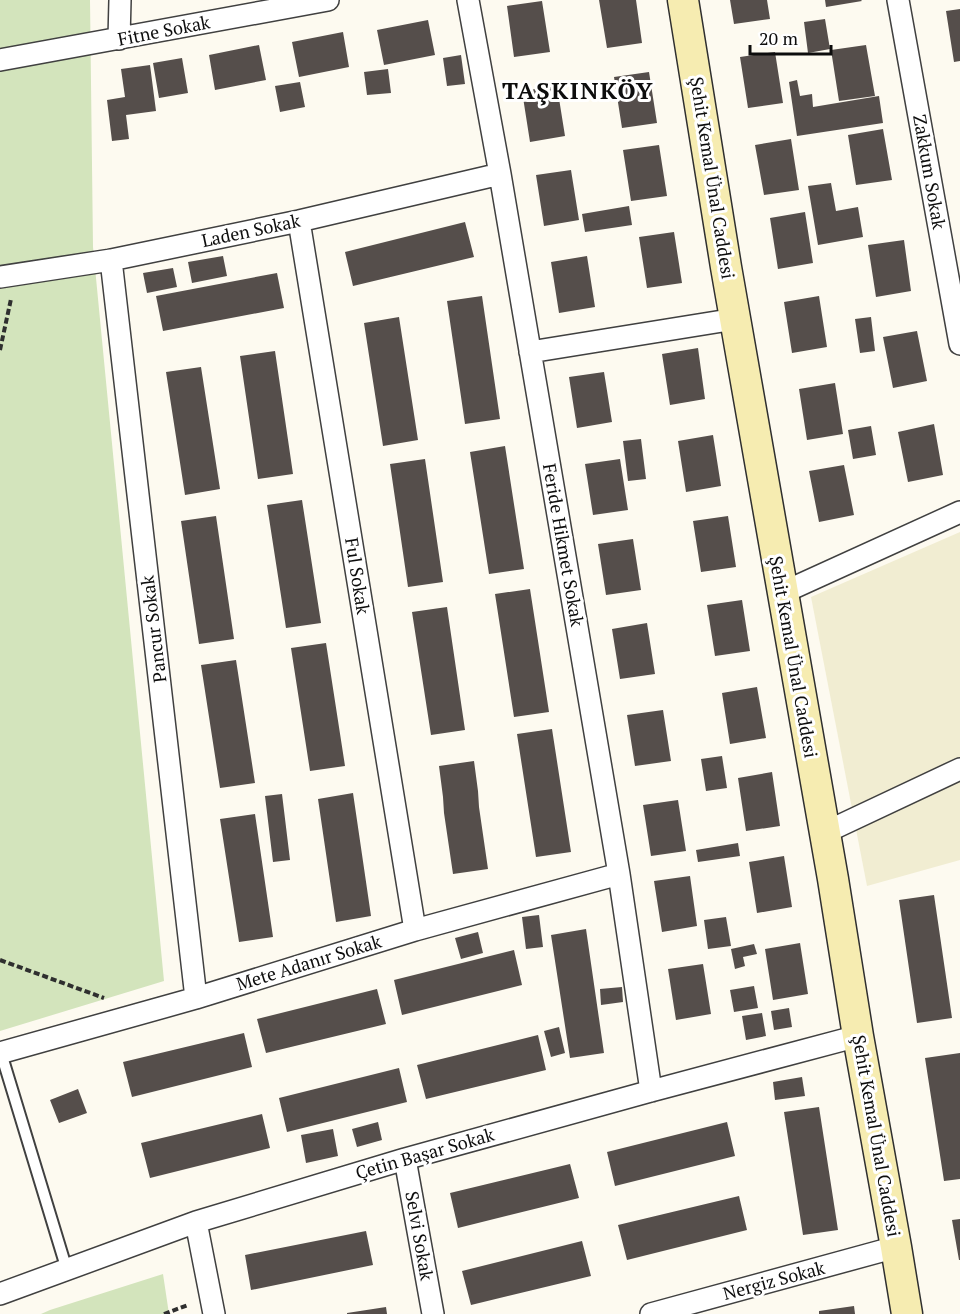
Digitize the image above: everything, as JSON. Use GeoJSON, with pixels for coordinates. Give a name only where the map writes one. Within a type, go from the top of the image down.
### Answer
{"type":"FeatureCollection","features":[{"type":"Feature","properties":{"kind":"street"},"geometry":{"type":"LineString","coordinates":[[119,39],[120,0]]}},
{"type":"Feature","properties":{"kind":"street","name":"Fitne Sokak"},"geometry":{"type":"LineString","coordinates":[[0,60],[328,0]]}},
{"type":"Feature","properties":{"kind":"street","name":"Feride Hikmet Sokak"},"geometry":{"type":"LineString","coordinates":[[468,0],[500,174],[619,874],[651,1090]]}},
{"type":"Feature","properties":{"kind":"street","name":"Şehit Kemal Ünal Caddesi"},"geometry":{"type":"LineString","coordinates":[[682,0],[907,1314]]}},
{"type":"Feature","properties":{"kind":"street","name":"Zakkum Sokak"},"geometry":{"type":"LineString","coordinates":[[898,0],[960,344]]}},
{"type":"Feature","properties":{"kind":"street","name":"Laden Sokak"},"geometry":{"type":"LineString","coordinates":[[8,276],[111,260],[299,221],[500,174]]}},
{"type":"Feature","properties":{"kind":"street","name":"Ful Sokak"},"geometry":{"type":"LineString","coordinates":[[299,221],[415,930]]}},
{"type":"Feature","properties":{"kind":"street","name":"Pancur Sokak"},"geometry":{"type":"LineString","coordinates":[[111,260],[196,998]]}},
{"type":"Feature","properties":{"kind":"street"},"geometry":{"type":"LineString","coordinates":[[530,352],[735,319]]}},
{"type":"Feature","properties":{"kind":"street"},"geometry":{"type":"LineString","coordinates":[[782,593],[960,512]]}},
{"type":"Feature","properties":{"kind":"street"},"geometry":{"type":"LineString","coordinates":[[824,833],[960,769]]}},
{"type":"Feature","properties":{"kind":"street","name":"Mete Adanır Sokak"},"geometry":{"type":"LineString","coordinates":[[0,1053],[196,998],[415,930],[619,874]]}},
{"type":"Feature","properties":{"kind":"street","name":"Çetin Başar Sokak"},"geometry":{"type":"LineString","coordinates":[[0,1294],[196,1222],[405,1159],[651,1090],[858,1036]]}},
{"type":"Feature","properties":{"kind":"street","name":"Selvi Sokak"},"geometry":{"type":"LineString","coordinates":[[405,1159],[433,1314]]}},
{"type":"Feature","properties":{"kind":"street"},"geometry":{"type":"LineString","coordinates":[[196,1222],[214,1314]]}},
{"type":"Feature","properties":{"kind":"street","name":"Nergiz Sokak"},"geometry":{"type":"LineString","coordinates":[[658,1313],[896,1247]]}},
{"type":"Feature","properties":{"kind":"lane"},"geometry":{"type":"LineString","coordinates":[[0,1053],[67,1270]]}},
{"type":"Feature","properties":{"kind":"path"},"geometry":{"type":"LineString","coordinates":[[0,350],[8,276]]}},
{"type":"Feature","properties":{"kind":"path"},"geometry":{"type":"LineString","coordinates":[[0,960],[145,1013]]}},
{"type":"Feature","properties":{"kind":"shaded area"},"geometry":{"type":"Polygon","coordinates":[[[960,532],[960,860],[867,886],[811,597],[960,532]]]}},
{"type":"Feature","properties":{"kind":"green space"},"geometry":{"type":"Polygon","coordinates":[[[0,0],[90,0],[93,247],[164,981],[0,1031],[0,0]]]}},
{"type":"Feature","properties":{"kind":"green space"},"geometry":{"type":"Polygon","coordinates":[[[163,1274],[169,1314],[41,1314],[50,1310],[163,1274]]]}},
{"type":"Feature","properties":{"kind":"building"},"geometry":{"type":"Polygon","coordinates":[[[599,0],[636,0],[642,43],[607,48],[599,0]]]}},
{"type":"Feature","properties":{"kind":"building"},"geometry":{"type":"Polygon","coordinates":[[[730,0],[767,0],[770,19],[734,24],[730,0]]]}},
{"type":"Feature","properties":{"kind":"building"},"geometry":{"type":"Polygon","coordinates":[[[825,0],[861,0],[862,1],[826,7],[825,0]]]}},
{"type":"Feature","properties":{"kind":"building"},"geometry":{"type":"Polygon","coordinates":[[[542,1],[550,52],[514,57],[507,6],[542,1]]]}},
{"type":"Feature","properties":{"kind":"building"},"geometry":{"type":"Polygon","coordinates":[[[960,9],[960,61],[954,62],[946,11],[960,9]]]}},
{"type":"Feature","properties":{"kind":"building"},"geometry":{"type":"Polygon","coordinates":[[[825,19],[830,49],[808,53],[804,22],[825,19]]]}},
{"type":"Feature","properties":{"kind":"building"},"geometry":{"type":"Polygon","coordinates":[[[428,20],[435,55],[384,65],[377,30],[428,20]]]}},
{"type":"Feature","properties":{"kind":"building"},"geometry":{"type":"Polygon","coordinates":[[[343,32],[349,67],[299,77],[292,42],[343,32]]]}},
{"type":"Feature","properties":{"kind":"building"},"geometry":{"type":"Polygon","coordinates":[[[259,45],[266,80],[215,90],[209,55],[259,45]]]}},
{"type":"Feature","properties":{"kind":"building"},"geometry":{"type":"Polygon","coordinates":[[[866,45],[875,96],[839,101],[831,50],[866,45]]]}},
{"type":"Feature","properties":{"kind":"building"},"geometry":{"type":"Polygon","coordinates":[[[775,52],[783,103],[748,108],[740,57],[775,52]]]}},
{"type":"Feature","properties":{"kind":"building"},"geometry":{"type":"Polygon","coordinates":[[[461,55],[465,84],[447,86],[443,58],[461,55]]]}},
{"type":"Feature","properties":{"kind":"building"},"geometry":{"type":"Polygon","coordinates":[[[182,58],[188,93],[159,98],[153,63],[182,58]]]}},
{"type":"Feature","properties":{"kind":"building"},"geometry":{"type":"Polygon","coordinates":[[[150,65],[156,111],[126,115],[129,139],[112,141],[107,100],[125,97],[121,69],[150,65]]]}},
{"type":"Feature","properties":{"kind":"building"},"geometry":{"type":"Polygon","coordinates":[[[388,69],[391,93],[367,95],[364,72],[388,69]]]}},
{"type":"Feature","properties":{"kind":"building"},"geometry":{"type":"Polygon","coordinates":[[[649,72],[657,123],[622,128],[614,77],[649,72]]]}},
{"type":"Feature","properties":{"kind":"building"},"geometry":{"type":"Polygon","coordinates":[[[797,80],[800,96],[812,94],[813,107],[879,96],[883,123],[797,136],[789,82],[797,80]]]}},
{"type":"Feature","properties":{"kind":"building"},"geometry":{"type":"Polygon","coordinates":[[[300,82],[305,107],[280,112],[275,86],[300,82]]]}},
{"type":"Feature","properties":{"kind":"building"},"geometry":{"type":"Polygon","coordinates":[[[557,86],[565,136],[530,142],[522,91],[557,86]]]}},
{"type":"Feature","properties":{"kind":"building"},"geometry":{"type":"Polygon","coordinates":[[[883,129],[892,180],[856,185],[848,135],[883,129]]]}},
{"type":"Feature","properties":{"kind":"building"},"geometry":{"type":"Polygon","coordinates":[[[791,139],[799,190],[764,195],[755,145],[791,139]]]}},
{"type":"Feature","properties":{"kind":"building"},"geometry":{"type":"Polygon","coordinates":[[[659,145],[667,196],[631,201],[623,150],[659,145]]]}},
{"type":"Feature","properties":{"kind":"building"},"geometry":{"type":"Polygon","coordinates":[[[571,170],[579,220],[544,226],[536,175],[571,170]]]}},
{"type":"Feature","properties":{"kind":"building"},"geometry":{"type":"Polygon","coordinates":[[[831,183],[836,211],[858,207],[863,237],[818,245],[808,186],[831,183]]]}},
{"type":"Feature","properties":{"kind":"building"},"geometry":{"type":"Polygon","coordinates":[[[629,206],[632,225],[585,232],[582,214],[629,206]]]}},
{"type":"Feature","properties":{"kind":"building"},"geometry":{"type":"Polygon","coordinates":[[[805,212],[813,263],[778,269],[770,218],[805,212]]]}},
{"type":"Feature","properties":{"kind":"building"},"geometry":{"type":"Polygon","coordinates":[[[465,222],[474,257],[353,286],[345,252],[465,222]]]}},
{"type":"Feature","properties":{"kind":"building"},"geometry":{"type":"Polygon","coordinates":[[[674,232],[682,283],[647,288],[639,237],[674,232]]]}},
{"type":"Feature","properties":{"kind":"building"},"geometry":{"type":"Polygon","coordinates":[[[904,240],[911,291],[876,297],[868,245],[904,240]]]}},
{"type":"Feature","properties":{"kind":"building"},"geometry":{"type":"Polygon","coordinates":[[[223,256],[227,276],[192,283],[188,262],[223,256]]]}},
{"type":"Feature","properties":{"kind":"building"},"geometry":{"type":"Polygon","coordinates":[[[587,256],[595,307],[559,313],[551,262],[587,256]]]}},
{"type":"Feature","properties":{"kind":"building"},"geometry":{"type":"Polygon","coordinates":[[[173,268],[177,287],[147,293],[143,273],[173,268]]]}},
{"type":"Feature","properties":{"kind":"building"},"geometry":{"type":"Polygon","coordinates":[[[277,273],[284,308],[163,331],[156,296],[277,273]]]}},
{"type":"Feature","properties":{"kind":"building"},"geometry":{"type":"Polygon","coordinates":[[[482,296],[500,419],[465,424],[447,301],[482,296]]]}},
{"type":"Feature","properties":{"kind":"building"},"geometry":{"type":"Polygon","coordinates":[[[819,296],[827,347],[792,353],[784,302],[819,296]]]}},
{"type":"Feature","properties":{"kind":"building"},"geometry":{"type":"Polygon","coordinates":[[[399,317],[418,440],[383,446],[364,323],[399,317]]]}},
{"type":"Feature","properties":{"kind":"building"},"geometry":{"type":"Polygon","coordinates":[[[871,317],[875,351],[860,353],[855,319],[871,317]]]}},
{"type":"Feature","properties":{"kind":"building"},"geometry":{"type":"Polygon","coordinates":[[[917,331],[927,381],[893,388],[883,337],[917,331]]]}},
{"type":"Feature","properties":{"kind":"building"},"geometry":{"type":"Polygon","coordinates":[[[698,348],[705,399],[670,405],[662,354],[698,348]]]}},
{"type":"Feature","properties":{"kind":"building"},"geometry":{"type":"Polygon","coordinates":[[[275,351],[293,474],[258,479],[240,356],[275,351]]]}},
{"type":"Feature","properties":{"kind":"building"},"geometry":{"type":"Polygon","coordinates":[[[201,367],[220,489],[185,495],[166,372],[201,367]]]}},
{"type":"Feature","properties":{"kind":"building"},"geometry":{"type":"Polygon","coordinates":[[[604,372],[612,422],[577,428],[569,377],[604,372]]]}},
{"type":"Feature","properties":{"kind":"building"},"geometry":{"type":"Polygon","coordinates":[[[835,383],[843,434],[807,440],[799,389],[835,383]]]}},
{"type":"Feature","properties":{"kind":"building"},"geometry":{"type":"Polygon","coordinates":[[[934,424],[943,475],[908,482],[898,432],[934,424]]]}},
{"type":"Feature","properties":{"kind":"building"},"geometry":{"type":"Polygon","coordinates":[[[871,426],[876,455],[853,459],[848,430],[871,426]]]}},
{"type":"Feature","properties":{"kind":"building"},"geometry":{"type":"Polygon","coordinates":[[[713,435],[721,486],[686,492],[678,441],[713,435]]]}},
{"type":"Feature","properties":{"kind":"building"},"geometry":{"type":"Polygon","coordinates":[[[641,439],[646,479],[628,481],[623,441],[641,439]]]}},
{"type":"Feature","properties":{"kind":"building"},"geometry":{"type":"Polygon","coordinates":[[[505,446],[524,569],[489,574],[470,452],[505,446]]]}},
{"type":"Feature","properties":{"kind":"building"},"geometry":{"type":"Polygon","coordinates":[[[425,459],[443,582],[408,587],[390,464],[425,459]]]}},
{"type":"Feature","properties":{"kind":"building"},"geometry":{"type":"Polygon","coordinates":[[[620,459],[628,510],[593,515],[585,464],[620,459]]]}},
{"type":"Feature","properties":{"kind":"building"},"geometry":{"type":"Polygon","coordinates":[[[844,465],[854,515],[819,522],[809,471],[844,465]]]}},
{"type":"Feature","properties":{"kind":"building"},"geometry":{"type":"Polygon","coordinates":[[[302,500],[321,623],[286,628],[267,505],[302,500]]]}},
{"type":"Feature","properties":{"kind":"building"},"geometry":{"type":"Polygon","coordinates":[[[216,516],[234,639],[199,644],[181,521],[216,516]]]}},
{"type":"Feature","properties":{"kind":"building"},"geometry":{"type":"Polygon","coordinates":[[[728,516],[736,567],[701,572],[693,521],[728,516]]]}},
{"type":"Feature","properties":{"kind":"building"},"geometry":{"type":"Polygon","coordinates":[[[633,539],[641,590],[606,595],[598,544],[633,539]]]}},
{"type":"Feature","properties":{"kind":"building"},"geometry":{"type":"Polygon","coordinates":[[[530,589],[549,712],[514,717],[495,594],[530,589]]]}},
{"type":"Feature","properties":{"kind":"building"},"geometry":{"type":"Polygon","coordinates":[[[742,600],[750,651],[715,656],[707,605],[742,600]]]}},
{"type":"Feature","properties":{"kind":"building"},"geometry":{"type":"Polygon","coordinates":[[[447,607],[465,730],[431,735],[412,612],[447,607]]]}},
{"type":"Feature","properties":{"kind":"building"},"geometry":{"type":"Polygon","coordinates":[[[647,623],[655,674],[620,679],[612,629],[647,623]]]}},
{"type":"Feature","properties":{"kind":"building"},"geometry":{"type":"Polygon","coordinates":[[[326,643],[345,766],[310,771],[291,648],[326,643]]]}},
{"type":"Feature","properties":{"kind":"building"},"geometry":{"type":"Polygon","coordinates":[[[236,660],[255,783],[220,788],[201,665],[236,660]]]}},
{"type":"Feature","properties":{"kind":"building"},"geometry":{"type":"Polygon","coordinates":[[[757,687],[766,738],[730,744],[722,693],[757,687]]]}},
{"type":"Feature","properties":{"kind":"building"},"geometry":{"type":"Polygon","coordinates":[[[663,710],[671,761],[635,766],[627,715],[663,710]]]}},
{"type":"Feature","properties":{"kind":"building"},"geometry":{"type":"Polygon","coordinates":[[[552,729],[571,852],[536,857],[517,734],[552,729]]]}},
{"type":"Feature","properties":{"kind":"building"},"geometry":{"type":"Polygon","coordinates":[[[722,756],[727,788],[706,791],[701,759],[722,756]]]}},
{"type":"Feature","properties":{"kind":"building"},"geometry":{"type":"Polygon","coordinates":[[[474,761],[488,869],[453,874],[439,766],[474,761]]]}},
{"type":"Feature","properties":{"kind":"building"},"geometry":{"type":"Polygon","coordinates":[[[772,772],[780,826],[746,831],[738,778],[772,772]]]}},
{"type":"Feature","properties":{"kind":"building"},"geometry":{"type":"Polygon","coordinates":[[[353,793],[371,916],[336,922],[318,799],[353,793]]]}},
{"type":"Feature","properties":{"kind":"building"},"geometry":{"type":"Polygon","coordinates":[[[282,794],[290,860],[273,862],[265,796],[282,794]]]}},
{"type":"Feature","properties":{"kind":"building"},"geometry":{"type":"Polygon","coordinates":[[[678,800],[686,851],[651,856],[643,805],[678,800]]]}},
{"type":"Feature","properties":{"kind":"building"},"geometry":{"type":"Polygon","coordinates":[[[255,814],[273,937],[239,942],[220,819],[255,814]]]}},
{"type":"Feature","properties":{"kind":"building"},"geometry":{"type":"Polygon","coordinates":[[[738,843],[740,856],[698,862],[696,850],[738,843]]]}},
{"type":"Feature","properties":{"kind":"building"},"geometry":{"type":"Polygon","coordinates":[[[784,856],[792,907],[757,913],[749,862],[784,856]]]}},
{"type":"Feature","properties":{"kind":"building"},"geometry":{"type":"Polygon","coordinates":[[[690,876],[697,926],[662,932],[654,881],[690,876]]]}},
{"type":"Feature","properties":{"kind":"building"},"geometry":{"type":"Polygon","coordinates":[[[934,895],[952,1018],[917,1023],[899,900],[934,895]]]}},
{"type":"Feature","properties":{"kind":"building"},"geometry":{"type":"Polygon","coordinates":[[[539,915],[543,947],[526,949],[522,917],[539,915]]]}},
{"type":"Feature","properties":{"kind":"building"},"geometry":{"type":"Polygon","coordinates":[[[726,917],[731,946],[708,949],[704,920],[726,917]]]}},
{"type":"Feature","properties":{"kind":"building"},"geometry":{"type":"Polygon","coordinates":[[[586,929],[604,1053],[570,1058],[551,935],[586,929]]]}},
{"type":"Feature","properties":{"kind":"building"},"geometry":{"type":"Polygon","coordinates":[[[478,932],[483,953],[461,959],[455,938],[478,932]]]}},
{"type":"Feature","properties":{"kind":"building"},"geometry":{"type":"Polygon","coordinates":[[[800,943],[808,994],[773,1000],[765,949],[800,943]]]}},
{"type":"Feature","properties":{"kind":"building"},"geometry":{"type":"Polygon","coordinates":[[[754,944],[757,954],[743,957],[745,966],[735,969],[731,949],[754,944]]]}},
{"type":"Feature","properties":{"kind":"building"},"geometry":{"type":"Polygon","coordinates":[[[514,950],[522,985],[402,1015],[394,980],[514,950]]]}},
{"type":"Feature","properties":{"kind":"building"},"geometry":{"type":"Polygon","coordinates":[[[703,964],[711,1014],[676,1020],[668,969],[703,964]]]}},
{"type":"Feature","properties":{"kind":"building"},"geometry":{"type":"Polygon","coordinates":[[[754,986],[758,1008],[734,1012],[730,990],[754,986]]]}},
{"type":"Feature","properties":{"kind":"building"},"geometry":{"type":"Polygon","coordinates":[[[622,987],[623,1002],[601,1005],[600,989],[622,987]]]}},
{"type":"Feature","properties":{"kind":"building"},"geometry":{"type":"Polygon","coordinates":[[[377,989],[386,1024],[266,1053],[257,1019],[377,989]]]}},
{"type":"Feature","properties":{"kind":"building"},"geometry":{"type":"Polygon","coordinates":[[[789,1008],[792,1027],[774,1030],[771,1011],[789,1008]]]}},
{"type":"Feature","properties":{"kind":"building"},"geometry":{"type":"Polygon","coordinates":[[[762,1013],[766,1036],[746,1040],[742,1016],[762,1013]]]}},
{"type":"Feature","properties":{"kind":"building"},"geometry":{"type":"Polygon","coordinates":[[[559,1027],[565,1053],[551,1057],[544,1031],[559,1027]]]}},
{"type":"Feature","properties":{"kind":"building"},"geometry":{"type":"Polygon","coordinates":[[[244,1033],[252,1067],[132,1097],[123,1062],[244,1033]]]}},
{"type":"Feature","properties":{"kind":"building"},"geometry":{"type":"Polygon","coordinates":[[[538,1035],[546,1070],[426,1099],[417,1065],[538,1035]]]}},
{"type":"Feature","properties":{"kind":"building"},"geometry":{"type":"Polygon","coordinates":[[[960,1053],[960,1179],[944,1181],[925,1058],[960,1053]]]}},
{"type":"Feature","properties":{"kind":"building"},"geometry":{"type":"Polygon","coordinates":[[[399,1068],[407,1102],[287,1132],[279,1098],[399,1068]]]}},
{"type":"Feature","properties":{"kind":"building"},"geometry":{"type":"Polygon","coordinates":[[[802,1077],[805,1096],[775,1100],[773,1082],[802,1077]]]}},
{"type":"Feature","properties":{"kind":"building"},"geometry":{"type":"Polygon","coordinates":[[[78,1089],[87,1113],[59,1123],[50,1100],[78,1089]]]}},
{"type":"Feature","properties":{"kind":"building"},"geometry":{"type":"Polygon","coordinates":[[[819,1107],[838,1230],[803,1235],[784,1112],[819,1107]]]}},
{"type":"Feature","properties":{"kind":"building"},"geometry":{"type":"Polygon","coordinates":[[[262,1114],[270,1148],[150,1178],[141,1143],[262,1114]]]}},
{"type":"Feature","properties":{"kind":"building"},"geometry":{"type":"Polygon","coordinates":[[[378,1122],[382,1140],[357,1147],[352,1129],[378,1122]]]}},
{"type":"Feature","properties":{"kind":"building"},"geometry":{"type":"Polygon","coordinates":[[[727,1122],[735,1156],[615,1186],[607,1152],[727,1122]]]}},
{"type":"Feature","properties":{"kind":"building"},"geometry":{"type":"Polygon","coordinates":[[[333,1129],[338,1156],[306,1163],[301,1135],[333,1129]]]}},
{"type":"Feature","properties":{"kind":"building"},"geometry":{"type":"Polygon","coordinates":[[[570,1164],[579,1198],[458,1228],[450,1193],[570,1164]]]}},
{"type":"Feature","properties":{"kind":"building"},"geometry":{"type":"Polygon","coordinates":[[[739,1196],[747,1230],[627,1260],[618,1225],[739,1196]]]}},
{"type":"Feature","properties":{"kind":"building"},"geometry":{"type":"Polygon","coordinates":[[[960,1219],[960,1260],[959,1260],[952,1220],[960,1219]]]}},
{"type":"Feature","properties":{"kind":"building"},"geometry":{"type":"Polygon","coordinates":[[[366,1231],[373,1265],[251,1290],[245,1255],[366,1231]]]}},
{"type":"Feature","properties":{"kind":"building"},"geometry":{"type":"Polygon","coordinates":[[[582,1241],[591,1276],[471,1305],[462,1271],[582,1241]]]}},
{"type":"Feature","properties":{"kind":"building"},"geometry":{"type":"Polygon","coordinates":[[[854,1306],[855,1314],[819,1314],[819,1311],[854,1306]]]}},
{"type":"Feature","properties":{"kind":"building"},"geometry":{"type":"Polygon","coordinates":[[[386,1307],[387,1314],[347,1314],[347,1313],[386,1307]]]}},
{"type":"Feature","properties":{"kind":"district","name":"TAŞKINKÖY"},"geometry":{"type":"Point","coordinates":[578,91]}}]}
